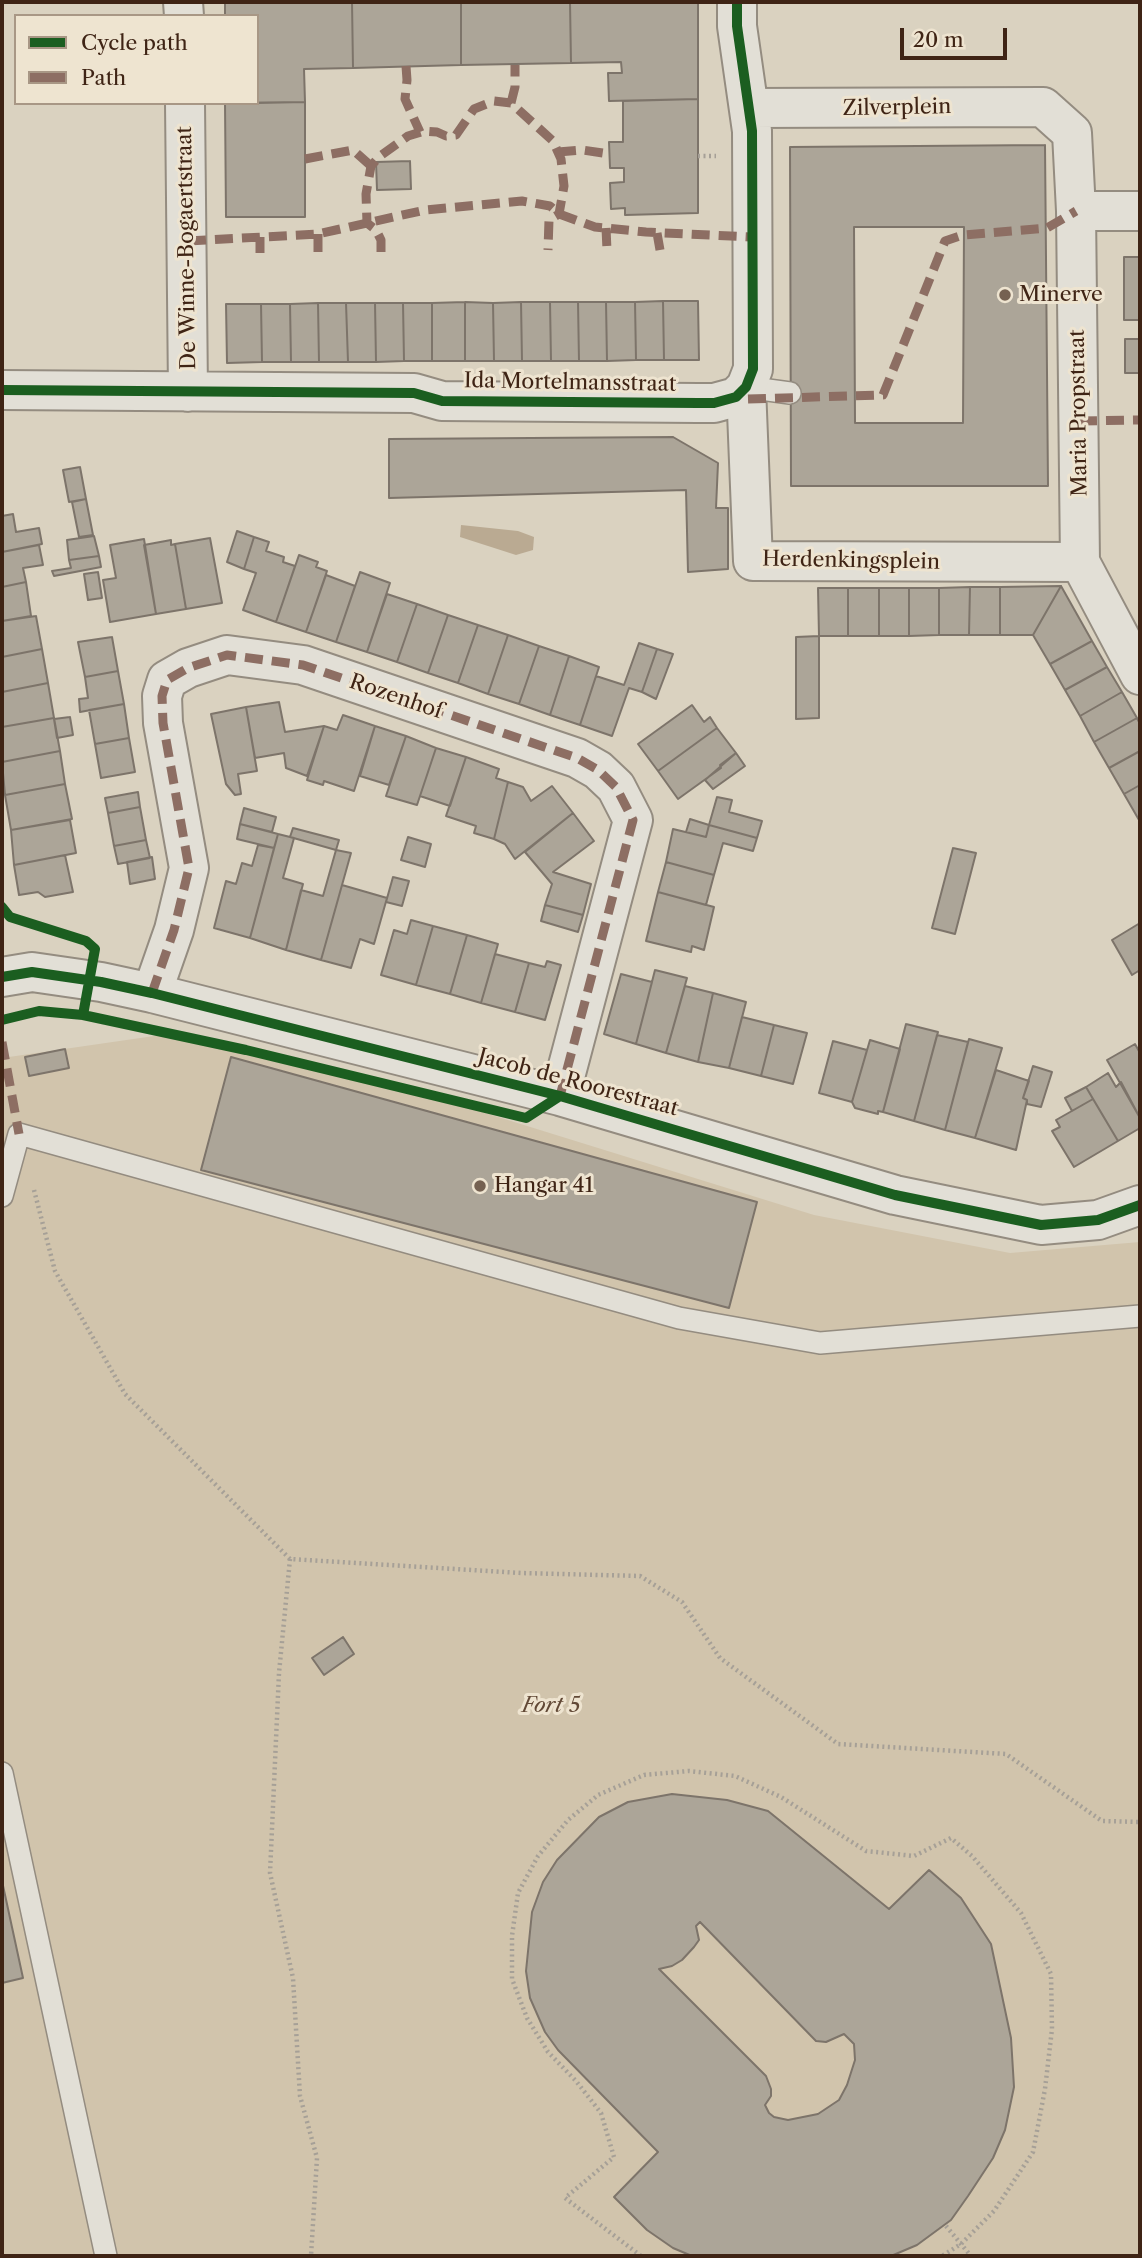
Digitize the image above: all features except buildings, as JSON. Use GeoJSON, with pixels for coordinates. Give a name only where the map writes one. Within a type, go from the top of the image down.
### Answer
{"type":"FeatureCollection","features":[{"type":"Feature","properties":{"kind":"street"},"geometry":{"type":"LineString","coordinates":[[737,2],[737,26],[752,131],[752,369],[747,387]]}},
{"type":"Feature","properties":{"kind":"street","name":"De Winne-Bogaertstraat"},"geometry":{"type":"LineString","coordinates":[[185,105],[188,392]]}},
{"type":"Feature","properties":{"kind":"street","name":"Zilverplein"},"geometry":{"type":"LineString","coordinates":[[750,108],[1043,107]]}},
{"type":"Feature","properties":{"kind":"street","name":"Maria Propstraat"},"geometry":{"type":"LineString","coordinates":[[1043,107],[1072,133],[1076,211],[1080,562],[1137,661]]}},
{"type":"Feature","properties":{"kind":"street"},"geometry":{"type":"LineString","coordinates":[[1076,211],[1140,211]]}},
{"type":"Feature","properties":{"kind":"street","name":"Ida Mortelmansstraat"},"geometry":{"type":"LineString","coordinates":[[2,390],[335,391],[414,393],[442,401],[714,403],[736,397],[747,387]]}},
{"type":"Feature","properties":{"kind":"street","name":"Herdenkingsplein"},"geometry":{"type":"LineString","coordinates":[[747,387],[752,561],[1080,562]]}},
{"type":"Feature","properties":{"kind":"street","name":"Rozenhof"},"geometry":{"type":"LineString","coordinates":[[152,993],[174,930],[189,868],[163,723],[162,696],[167,680],[188,668],[227,656],[303,666],[577,758],[598,770],[615,787],[633,820],[560,1096]]}},
{"type":"Feature","properties":{"kind":"street","name":"Jacob de Roorestraat"},"geometry":{"type":"LineString","coordinates":[[2,977],[32,972],[152,993],[560,1096],[895,1195],[1041,1225],[1098,1220],[1140,1205]]}},
{"type":"Feature","properties":{"kind":"lane"},"geometry":{"type":"LineString","coordinates":[[747,387],[790,393]]}},
{"type":"Feature","properties":{"kind":"lane"},"geometry":{"type":"LineString","coordinates":[[2,1196],[19,1134],[679,1318],[820,1343],[1140,1316]]}},
{"type":"Feature","properties":{"kind":"lane"},"geometry":{"type":"LineString","coordinates":[[2,1773],[106,2256]]}},
{"type":"Feature","properties":{"kind":"path"},"geometry":{"type":"LineString","coordinates":[[19,1134],[55,1270],[125,1394],[290,1559],[521,1573],[640,1576],[682,1602],[720,1658],[838,1744],[1006,1754],[1102,1821],[1140,1822]]}},
{"type":"Feature","properties":{"kind":"path"},"geometry":{"type":"LineString","coordinates":[[290,1559],[279,1674],[270,1873],[293,1978],[300,2096],[317,2158],[311,2256]]}},
{"type":"Feature","properties":{"kind":"path"},"geometry":{"type":"LineString","coordinates":[[641,2256],[565,2198],[614,2157],[601,2113],[576,2081],[548,2052],[527,2018],[512,1979],[512,1936],[518,1893],[538,1856],[568,1820],[598,1796],[644,1775],[690,1770],[735,1776],[781,1797],[866,1851],[914,1856],[951,1838],[972,1856],[1021,1913],[1052,1974],[1052,2029],[1045,2090],[1033,2152],[993,2211],[961,2244],[942,2256]]}},
{"type":"Feature","properties":{"kind":"path"},"geometry":{"type":"LineString","coordinates":[[946,2226],[971,2256]]}},
{"type":"Feature","properties":{"kind":"green space","name":"Fort 5"},"geometry":{"type":"Polygon","coordinates":[[[161,1035],[453,1103],[814,1215],[1010,1253],[1140,1242],[1140,2256],[2,2256],[2,1058],[161,1035]]]}},
{"type":"Feature","properties":{"kind":"shaded area"},"geometry":{"type":"Polygon","coordinates":[[[461,525],[518,531],[534,537],[533,550],[516,555],[460,537],[461,525]]]}},
{"type":"Feature","properties":{"kind":"marked path"},"geometry":{"type":"LineString","coordinates":[[511,103],[515,87],[515,65]]}},
{"type":"Feature","properties":{"kind":"marked path"},"geometry":{"type":"LineString","coordinates":[[406,66],[405,99],[420,132]]}},
{"type":"Feature","properties":{"kind":"marked path"},"geometry":{"type":"LineString","coordinates":[[381,252],[381,240],[376,230],[367,223],[366,194],[371,166],[408,136],[424,131],[446,136],[456,135],[474,109],[494,101],[511,103],[553,141],[561,159],[564,186],[559,214],[549,220],[548,250]]}},
{"type":"Feature","properties":{"kind":"marked path"},"geometry":{"type":"LineString","coordinates":[[305,159],[353,150],[371,166]]}},
{"type":"Feature","properties":{"kind":"marked path"},"geometry":{"type":"LineString","coordinates":[[558,152],[582,150],[610,154]]}},
{"type":"Feature","properties":{"kind":"marked path"},"geometry":{"type":"LineString","coordinates":[[188,241],[318,234],[425,210],[522,201],[550,206],[559,214],[595,227],[751,237]]}},
{"type":"Feature","properties":{"kind":"marked path"},"geometry":{"type":"LineString","coordinates":[[748,399],[883,395],[945,241],[963,235],[1047,228],[1076,211]]}},
{"type":"Feature","properties":{"kind":"marked path"},"geometry":{"type":"LineString","coordinates":[[606,228],[607,250]]}},
{"type":"Feature","properties":{"kind":"marked path"},"geometry":{"type":"LineString","coordinates":[[657,233],[660,250]]}},
{"type":"Feature","properties":{"kind":"marked path"},"geometry":{"type":"LineString","coordinates":[[318,234],[318,252]]}},
{"type":"Feature","properties":{"kind":"marked path"},"geometry":{"type":"LineString","coordinates":[[260,237],[260,253]]}},
{"type":"Feature","properties":{"kind":"marked path"},"geometry":{"type":"LineString","coordinates":[[1079,421],[1140,420]]}},
{"type":"Feature","properties":{"kind":"marked path"},"geometry":{"type":"LineString","coordinates":[[152,993],[174,930],[189,868],[163,723],[162,696],[167,680],[188,668],[227,655],[303,665],[577,758],[598,770],[616,787],[633,820],[560,1096]]}},
{"type":"Feature","properties":{"kind":"marked path"},"geometry":{"type":"LineString","coordinates":[[2,1042],[19,1134]]}},
{"type":"Feature","properties":{"kind":"cycle path"},"geometry":{"type":"LineString","coordinates":[[2,390],[414,393],[442,401],[714,403],[736,397],[746,387],[753,369],[752,131],[737,26],[737,2]]}},
{"type":"Feature","properties":{"kind":"cycle path"},"geometry":{"type":"LineString","coordinates":[[2,907],[10,917],[86,941],[95,949],[83,1015]]}},
{"type":"Feature","properties":{"kind":"cycle path"},"geometry":{"type":"LineString","coordinates":[[2,977],[32,972],[152,993],[560,1096],[895,1195],[1041,1225],[1098,1220],[1140,1205]]}},
{"type":"Feature","properties":{"kind":"cycle path"},"geometry":{"type":"LineString","coordinates":[[2,1020],[39,1011],[83,1015],[246,1050],[526,1118],[560,1096]]}},
{"type":"Feature","properties":{"kind":"place","name":"Minerve"},"geometry":{"type":"Point","coordinates":[1005,295]}},
{"type":"Feature","properties":{"kind":"place","name":"Hangar 41"},"geometry":{"type":"Point","coordinates":[480,1186]}}]}
